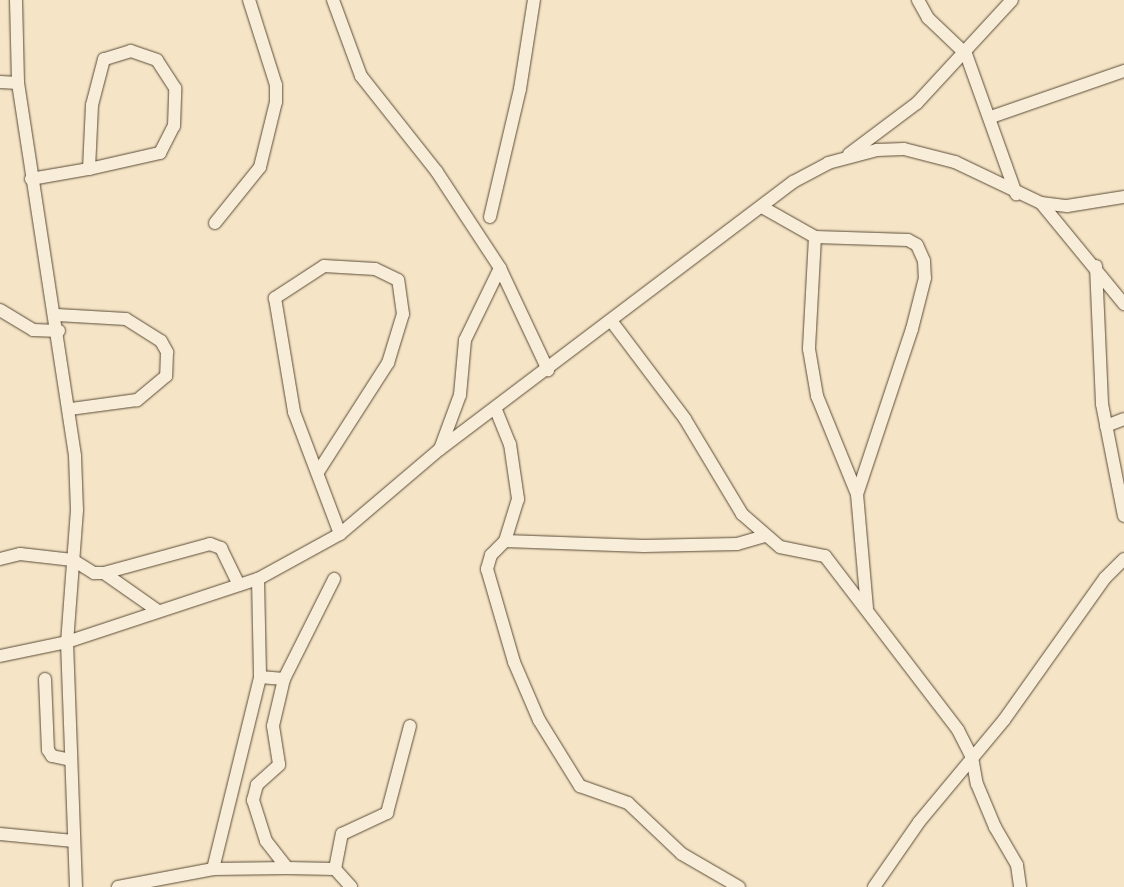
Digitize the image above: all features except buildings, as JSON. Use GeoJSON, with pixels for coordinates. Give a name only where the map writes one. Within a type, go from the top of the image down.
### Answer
{"type":"FeatureCollection","features":[{"type":"Feature","properties":{"kind":"street"},"geometry":{"type":"LineString","coordinates":[[16,0],[18,84],[31,179],[57,315],[70,409],[77,510],[67,642],[76,887]]}},
{"type":"Feature","properties":{"kind":"street"},"geometry":{"type":"LineString","coordinates":[[215,223],[260,167],[276,102],[276,85],[249,0]]}},
{"type":"Feature","properties":{"kind":"street"},"geometry":{"type":"LineString","coordinates":[[333,0],[340,28],[375,99],[437,172],[500,268],[548,370]]}},
{"type":"Feature","properties":{"kind":"street"},"geometry":{"type":"LineString","coordinates":[[490,216],[520,89],[534,0]]}},
{"type":"Feature","properties":{"kind":"street"},"geometry":{"type":"LineString","coordinates":[[918,0],[928,18],[966,54],[991,117],[1016,194]]}},
{"type":"Feature","properties":{"kind":"street"},"geometry":{"type":"LineString","coordinates":[[0,656],[67,642],[258,579],[340,534],[440,449],[496,410],[793,182],[845,157],[916,103],[966,54],[1012,0]]}},
{"type":"Feature","properties":{"kind":"street"},"geometry":{"type":"LineString","coordinates":[[31,179],[89,168],[160,154],[174,126],[175,88],[157,60],[131,51],[104,60],[92,105],[89,168]]}},
{"type":"Feature","properties":{"kind":"street"},"geometry":{"type":"LineString","coordinates":[[991,117],[1124,71]]}},
{"type":"Feature","properties":{"kind":"street"},"geometry":{"type":"LineString","coordinates":[[0,82],[18,84]]}},
{"type":"Feature","properties":{"kind":"street"},"geometry":{"type":"LineString","coordinates":[[845,157],[904,149],[936,155],[1016,194],[1041,203],[1067,206],[1124,197]]}},
{"type":"Feature","properties":{"kind":"street"},"geometry":{"type":"LineString","coordinates":[[1041,203],[1096,266],[1124,304]]}},
{"type":"Feature","properties":{"kind":"street"},"geometry":{"type":"LineString","coordinates":[[762,207],[815,237],[908,240],[917,246],[924,261],[925,278],[912,329],[857,494]]}},
{"type":"Feature","properties":{"kind":"street"},"geometry":{"type":"LineString","coordinates":[[815,237],[809,349],[817,396],[857,494],[867,612]]}},
{"type":"Feature","properties":{"kind":"street"},"geometry":{"type":"LineString","coordinates":[[318,472],[388,363],[402,314],[398,280],[375,269],[324,266],[275,298],[294,412],[340,534]]}},
{"type":"Feature","properties":{"kind":"street"},"geometry":{"type":"LineString","coordinates":[[1096,266],[1106,426],[1124,516]]}},
{"type":"Feature","properties":{"kind":"street"},"geometry":{"type":"LineString","coordinates":[[440,449],[460,395],[465,340],[500,268]]}},
{"type":"Feature","properties":{"kind":"street"},"geometry":{"type":"LineString","coordinates":[[0,310],[33,330],[59,331]]}},
{"type":"Feature","properties":{"kind":"street"},"geometry":{"type":"LineString","coordinates":[[57,315],[126,319],[161,341],[168,352],[166,376],[137,400],[70,409]]}},
{"type":"Feature","properties":{"kind":"street"},"geometry":{"type":"LineString","coordinates":[[612,322],[685,420],[732,502],[765,536],[795,553],[826,556],[958,730],[972,757],[977,784],[1017,865],[1020,887]]}},
{"type":"Feature","properties":{"kind":"street"},"geometry":{"type":"LineString","coordinates":[[496,410],[517,476],[516,510],[505,541],[492,554],[487,569],[491,594],[540,720],[580,786],[628,803],[682,854],[739,887]]}},
{"type":"Feature","properties":{"kind":"street"},"geometry":{"type":"LineString","coordinates":[[1106,426],[1124,419]]}},
{"type":"Feature","properties":{"kind":"street"},"geometry":{"type":"LineString","coordinates":[[505,541],[644,546],[737,544],[765,536]]}},
{"type":"Feature","properties":{"kind":"street"},"geometry":{"type":"LineString","coordinates":[[0,559],[20,554],[73,560],[94,573],[104,574],[210,544],[221,548],[238,585]]}},
{"type":"Feature","properties":{"kind":"street"},"geometry":{"type":"LineString","coordinates":[[874,887],[1106,578],[1124,559]]}},
{"type":"Feature","properties":{"kind":"street"},"geometry":{"type":"LineString","coordinates":[[104,574],[158,611]]}},
{"type":"Feature","properties":{"kind":"street"},"geometry":{"type":"LineString","coordinates":[[213,869],[260,677],[258,579]]}},
{"type":"Feature","properties":{"kind":"street"},"geometry":{"type":"LineString","coordinates":[[286,868],[266,841],[253,800],[257,785],[279,764],[273,726],[284,679],[334,579]]}},
{"type":"Feature","properties":{"kind":"street"},"geometry":{"type":"LineString","coordinates":[[260,677],[284,679]]}},
{"type":"Feature","properties":{"kind":"street"},"geometry":{"type":"LineString","coordinates":[[45,679],[48,750],[52,756],[71,760]]}},
{"type":"Feature","properties":{"kind":"street"},"geometry":{"type":"LineString","coordinates":[[335,869],[342,834],[387,813],[410,726]]}},
{"type":"Feature","properties":{"kind":"street"},"geometry":{"type":"LineString","coordinates":[[0,834],[74,841]]}},
{"type":"Feature","properties":{"kind":"street"},"geometry":{"type":"LineString","coordinates":[[121,886],[213,869],[286,868],[335,869],[350,887]]}}]}
